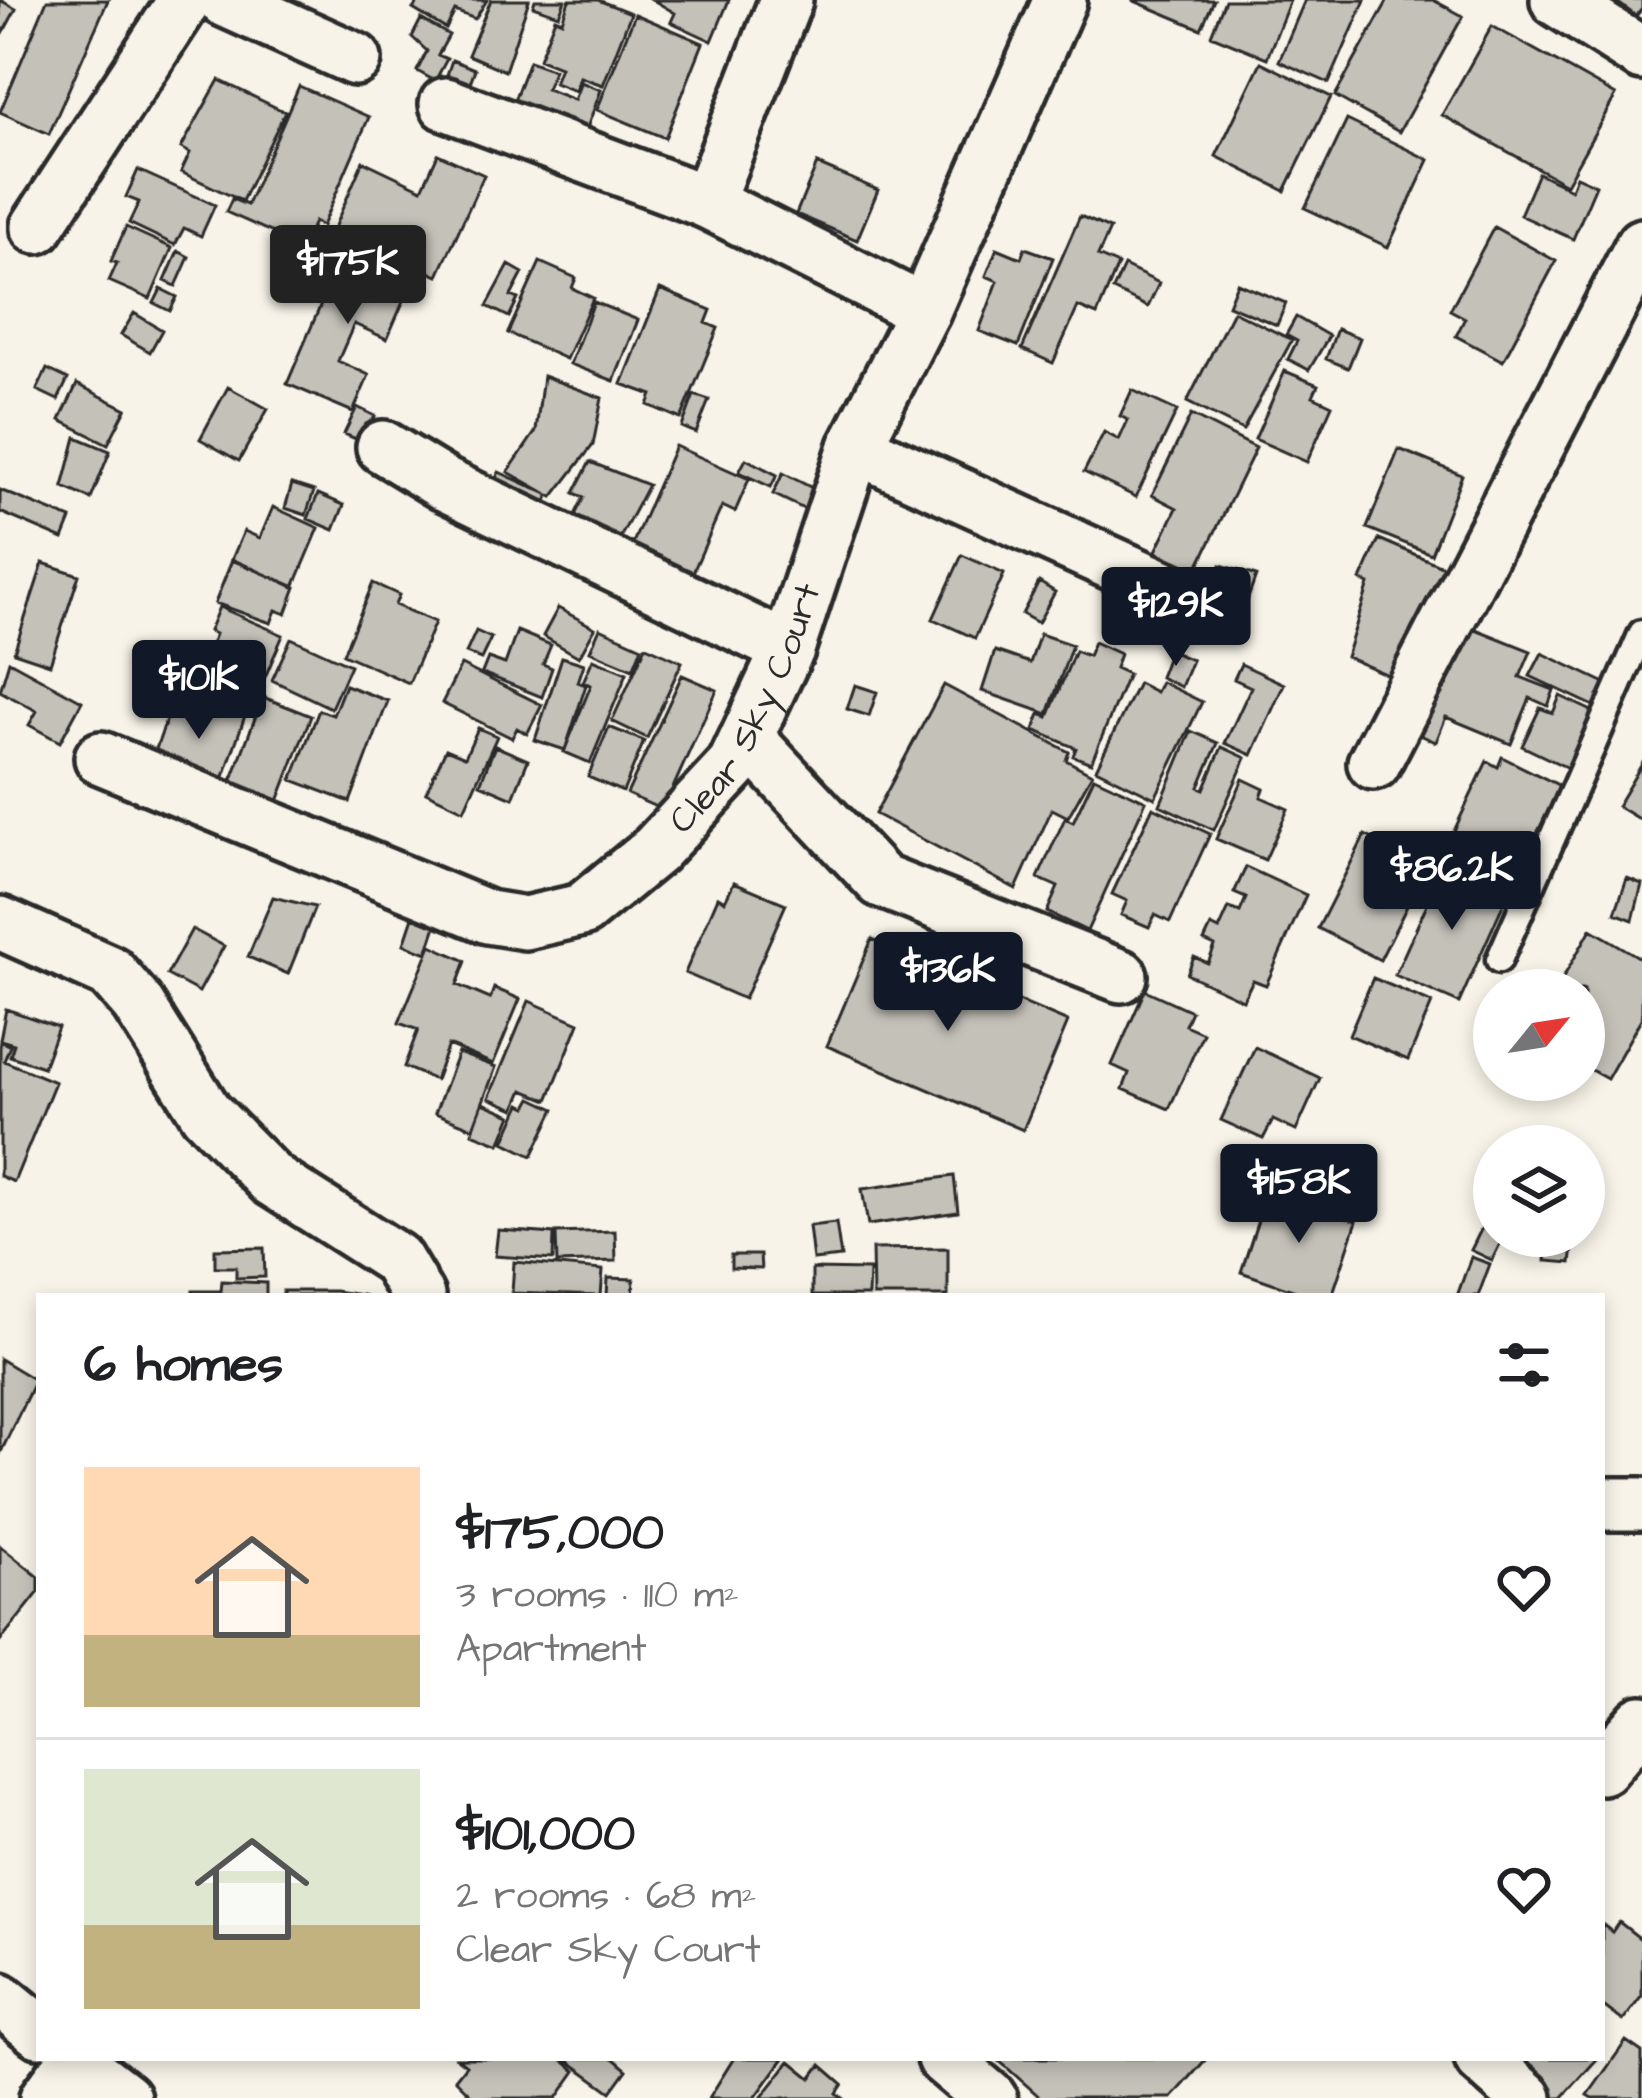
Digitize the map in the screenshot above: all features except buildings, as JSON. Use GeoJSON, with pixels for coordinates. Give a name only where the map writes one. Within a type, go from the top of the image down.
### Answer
{"type":"FeatureCollection","features":[{"type":"Feature","properties":{"kind":"street"},"geometry":{"type":"LineString","coordinates":[[37,227],[184,0]]}},
{"type":"Feature","properties":{"kind":"street"},"geometry":{"type":"LineString","coordinates":[[224,0],[356,59]]}},
{"type":"Feature","properties":{"kind":"street"},"geometry":{"type":"LineString","coordinates":[[707,202],[786,0]]}},
{"type":"Feature","properties":{"kind":"street","name":"Clear Sky Court"},"geometry":{"type":"LineString","coordinates":[[101,758],[488,917],[525,922],[582,910],[637,865],[733,766],[788,649],[855,447],[924,311],[1060,0]]}},
{"type":"Feature","properties":{"kind":"street"},"geometry":{"type":"LineString","coordinates":[[1557,0],[1642,54]]}},
{"type":"Feature","properties":{"kind":"street"},"geometry":{"type":"LineString","coordinates":[[446,104],[707,202],[924,311]]}},
{"type":"Feature","properties":{"kind":"street"},"geometry":{"type":"LineString","coordinates":[[1373,763],[1642,245]]}},
{"type":"Feature","properties":{"kind":"street"},"geometry":{"type":"LineString","coordinates":[[383,447],[444,484],[788,649]]}},
{"type":"Feature","properties":{"kind":"street"},"geometry":{"type":"LineString","coordinates":[[855,447],[1214,609]]}},
{"type":"Feature","properties":{"kind":"street"},"geometry":{"type":"LineString","coordinates":[[747,738],[881,880],[1121,976]]}},
{"type":"Feature","properties":{"kind":"street"},"geometry":{"type":"LineString","coordinates":[[0,922],[110,972],[137,1003],[206,1113],[272,1180],[395,1258],[416,1293]]}},
{"type":"Feature","properties":{"kind":"street"},"geometry":{"type":"LineString","coordinates":[[1605,1504],[1642,1504]]}},
{"type":"Feature","properties":{"kind":"street"},"geometry":{"type":"LineString","coordinates":[[1605,1765],[1642,1723]]}},
{"type":"Feature","properties":{"kind":"street"},"geometry":{"type":"LineString","coordinates":[[0,1999],[36,2038]]}},
{"type":"Feature","properties":{"kind":"street"},"geometry":{"type":"LineString","coordinates":[[947,2061],[990,2098]]}},
{"type":"Feature","properties":{"kind":"street"},"geometry":{"type":"LineString","coordinates":[[1484,2061],[1526,2098]]}},
{"type":"Feature","properties":{"kind":"street"},"geometry":{"type":"LineString","coordinates":[[58,2062],[124,2098]]}},
{"type":"Feature","properties":{"kind":"lane"},"geometry":{"type":"LineString","coordinates":[[1499,960],[1642,633]]}}]}
